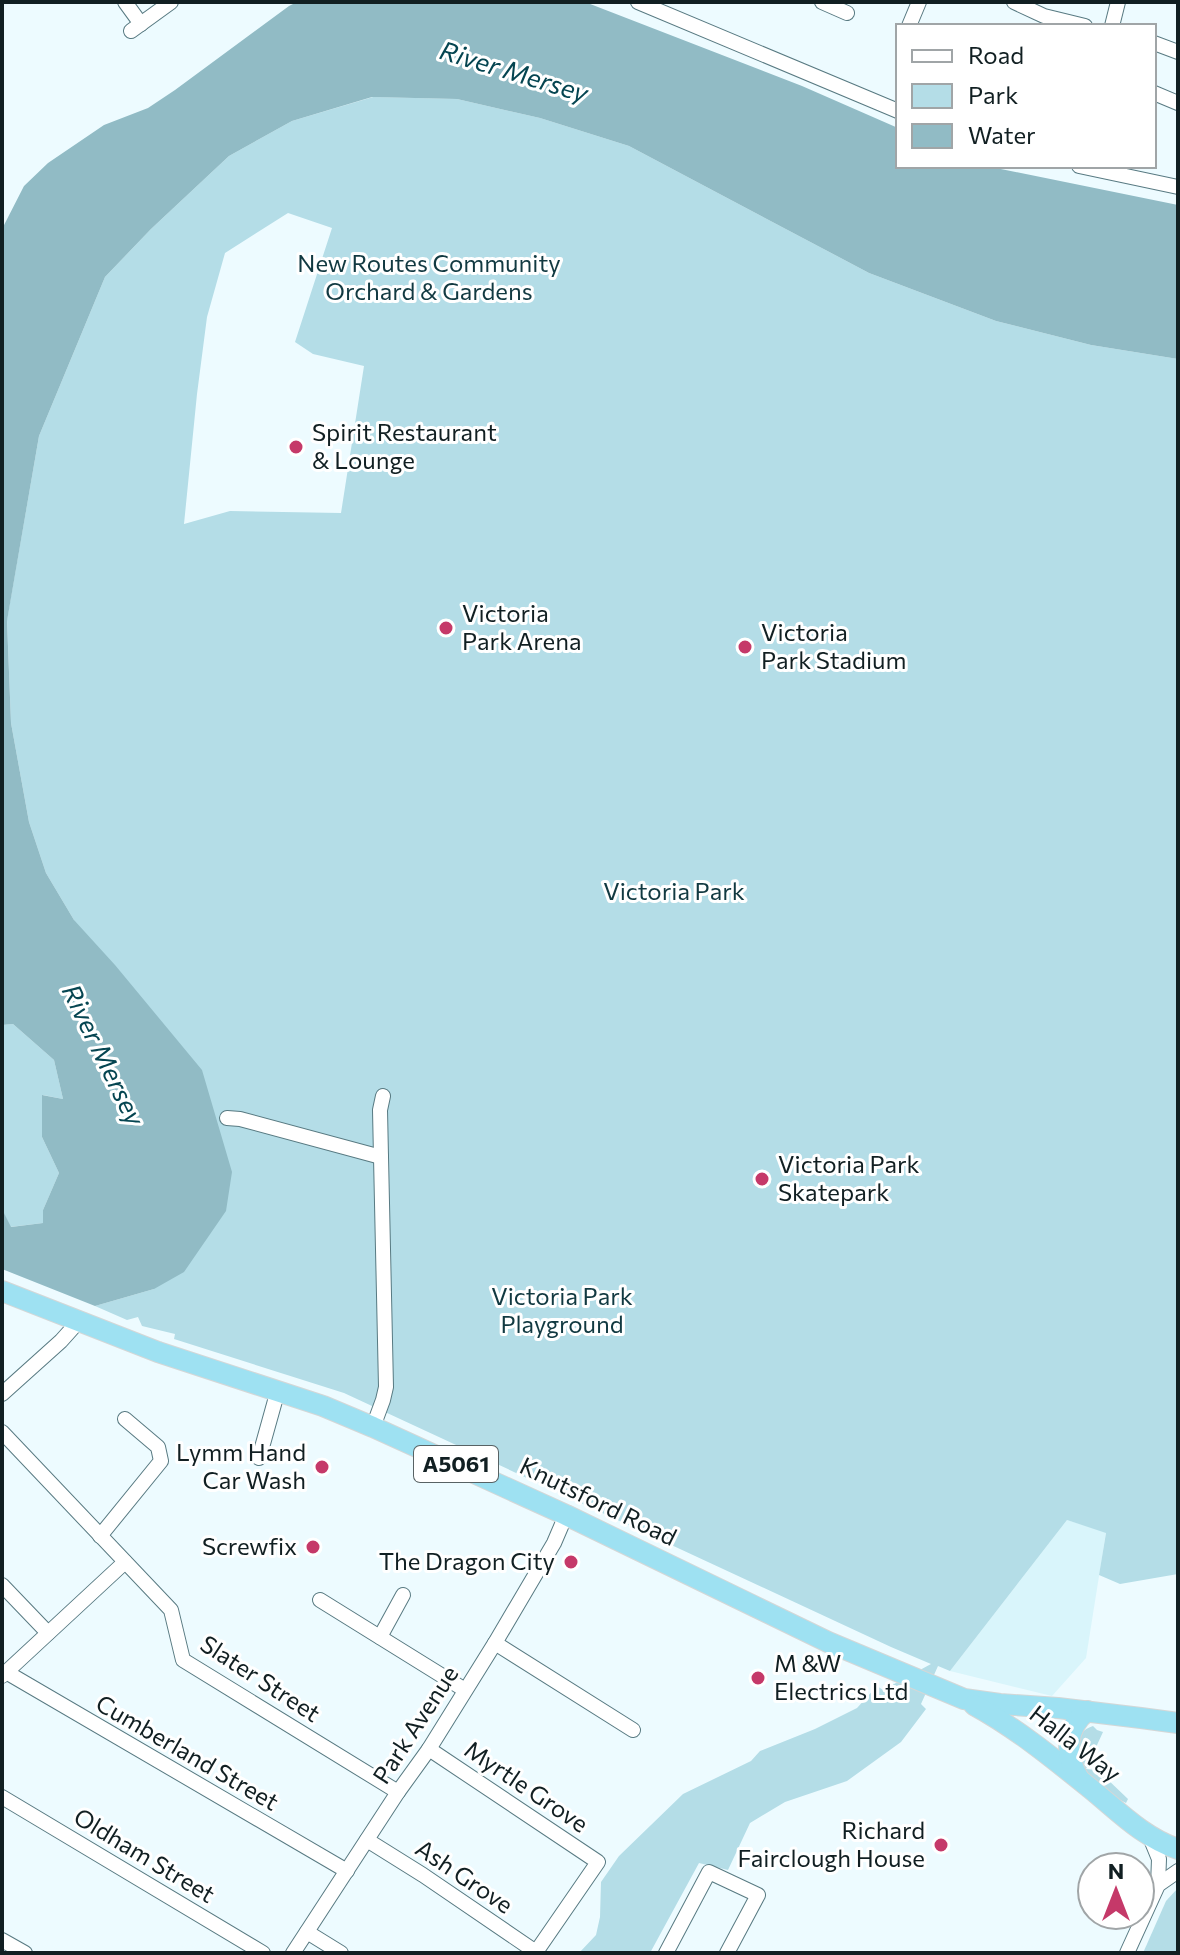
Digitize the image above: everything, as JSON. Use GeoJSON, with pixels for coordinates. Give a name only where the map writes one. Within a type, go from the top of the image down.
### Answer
{"type":"FeatureCollection","features":[{"type":"Feature","properties":{"kind":"highway","name":"Knutsford Road"},"geometry":{"type":"LineString","coordinates":[[2,1291],[158,1352],[278,1390],[373,1427],[566,1515],[753,1607],[964,1699],[1178,1723]]}},
{"type":"Feature","properties":{"kind":"highway","name":"Halla Way"},"geometry":{"type":"LineString","coordinates":[[964,1699],[1002,1720],[1150,1837],[1178,1849]]}},
{"type":"Feature","properties":{"kind":"highway"},"geometry":{"type":"LineString","coordinates":[[1081,1780],[1071,1760],[1068,1745],[1074,1726],[1087,1711]]}},
{"type":"Feature","properties":{"kind":"street"},"geometry":{"type":"LineString","coordinates":[[125,2],[136,27],[171,2]]}},
{"type":"Feature","properties":{"kind":"street"},"geometry":{"type":"LineString","coordinates":[[638,2],[896,110]]}},
{"type":"Feature","properties":{"kind":"street"},"geometry":{"type":"LineString","coordinates":[[822,2],[847,13]]}},
{"type":"Feature","properties":{"kind":"street"},"geometry":{"type":"LineString","coordinates":[[910,24],[919,2]]}},
{"type":"Feature","properties":{"kind":"street"},"geometry":{"type":"LineString","coordinates":[[1014,2],[1044,16],[1077,24]]}},
{"type":"Feature","properties":{"kind":"street"},"geometry":{"type":"LineString","coordinates":[[1112,24],[1118,2]]}},
{"type":"Feature","properties":{"kind":"street"},"geometry":{"type":"LineString","coordinates":[[1156,44],[1178,52]]}},
{"type":"Feature","properties":{"kind":"street"},"geometry":{"type":"LineString","coordinates":[[1156,94],[1178,103]]}},
{"type":"Feature","properties":{"kind":"street"},"geometry":{"type":"LineString","coordinates":[[1088,168],[1178,187]]}},
{"type":"Feature","properties":{"kind":"street"},"geometry":{"type":"LineString","coordinates":[[373,1427],[386,1387],[380,1110],[383,1096]]}},
{"type":"Feature","properties":{"kind":"street"},"geometry":{"type":"LineString","coordinates":[[227,1118],[381,1157]]}},
{"type":"Feature","properties":{"kind":"street"},"geometry":{"type":"LineString","coordinates":[[2,1394],[53,1349],[78,1322]]}},
{"type":"Feature","properties":{"kind":"street"},"geometry":{"type":"LineString","coordinates":[[259,1458],[278,1390]]}},
{"type":"Feature","properties":{"kind":"street"},"geometry":{"type":"LineString","coordinates":[[100,1536],[161,1461],[158,1447],[125,1419]]}},
{"type":"Feature","properties":{"kind":"street","name":"Slater Street"},"geometry":{"type":"LineString","coordinates":[[2,1432],[171,1610],[183,1660],[398,1792]]}},
{"type":"Feature","properties":{"kind":"street","name":"Park Avenue"},"geometry":{"type":"LineString","coordinates":[[293,1953],[429,1749],[554,1543],[566,1515]]}},
{"type":"Feature","properties":{"kind":"street"},"geometry":{"type":"LineString","coordinates":[[4,1674],[125,1562]]}},
{"type":"Feature","properties":{"kind":"street"},"geometry":{"type":"LineString","coordinates":[[2,1585],[48,1633]]}},
{"type":"Feature","properties":{"kind":"street"},"geometry":{"type":"LineString","coordinates":[[380,1637],[403,1595]]}},
{"type":"Feature","properties":{"kind":"street"},"geometry":{"type":"LineString","coordinates":[[320,1600],[465,1690]]}},
{"type":"Feature","properties":{"kind":"street"},"geometry":{"type":"LineString","coordinates":[[495,1643],[633,1730]]}},
{"type":"Feature","properties":{"kind":"street","name":"Cumberland Street"},"geometry":{"type":"LineString","coordinates":[[4,1674],[347,1871]]}},
{"type":"Feature","properties":{"kind":"street","name":"Myrtle Grove"},"geometry":{"type":"LineString","coordinates":[[429,1749],[598,1862],[536,1952]]}},
{"type":"Feature","properties":{"kind":"street","name":"Oldham Street"},"geometry":{"type":"LineString","coordinates":[[2,1797],[263,1953]]}},
{"type":"Feature","properties":{"kind":"street"},"geometry":{"type":"LineString","coordinates":[[1127,1953],[1158,1885],[1159,1859],[1150,1837]]}},
{"type":"Feature","properties":{"kind":"street","name":"Ash Grove"},"geometry":{"type":"LineString","coordinates":[[367,1840],[536,1952]]}},
{"type":"Feature","properties":{"kind":"street"},"geometry":{"type":"LineString","coordinates":[[1158,1885],[1178,1871]]}},
{"type":"Feature","properties":{"kind":"street"},"geometry":{"type":"LineString","coordinates":[[666,1953],[709,1872],[758,1895],[727,1953]]}},
{"type":"Feature","properties":{"kind":"street"},"geometry":{"type":"LineString","coordinates":[[307,1932],[341,1953]]}},
{"type":"Feature","properties":{"kind":"street"},"geometry":{"type":"LineString","coordinates":[[2,1940],[25,1953]]}},
{"type":"Feature","properties":{"kind":"shaded area"},"geometry":{"type":"Polygon","coordinates":[[[1067,1520],[1106,1532],[1086,1658],[1052,1696],[950,1671],[1067,1520]]]}},
{"type":"Feature","properties":{"kind":"green space","name":"Victoria Park"},"geometry":{"type":"Polygon","coordinates":[[[373,97],[457,99],[540,118],[629,146],[869,273],[996,321],[1091,345],[1178,359],[1178,1574],[1120,1584],[1099,1575],[1106,1533],[1067,1520],[950,1671],[938,1666],[921,1704],[926,1709],[901,1742],[847,1781],[785,1802],[750,1823],[728,1870],[699,1863],[650,1953],[579,1953],[596,1935],[601,1882],[619,1856],[683,1794],[751,1761],[760,1751],[857,1708],[877,1686],[883,1690],[931,1664],[344,1393],[174,1339],[175,1334],[142,1326],[138,1317],[127,1320],[95,1306],[154,1289],[74,920],[46,873],[29,822],[11,723],[7,620],[39,436],[105,277],[229,156],[292,121],[373,97]],[[288,213],[225,253],[207,317],[184,524],[230,511],[341,513],[364,366],[313,354],[295,342],[332,228],[288,213]]]}},
{"type":"Feature","properties":{"kind":"green space"},"geometry":{"type":"Polygon","coordinates":[[[13,1024],[54,1060],[63,1099],[43,1095],[42,1137],[59,1173],[43,1210],[43,1223],[10,1227],[2,1209],[2,1025],[13,1024]]]}},
{"type":"Feature","properties":{"kind":"green space"},"geometry":{"type":"Polygon","coordinates":[[[1093,1726],[1103,1732],[1086,1769],[1105,1771],[1105,1777],[1128,1799],[1126,1803],[1100,1787],[1080,1764],[1080,1738],[1084,1731],[1093,1726]]]}},
{"type":"Feature","properties":{"kind":"green space"},"geometry":{"type":"Polygon","coordinates":[[[1178,1888],[1178,1953],[1143,1953],[1153,1931],[1156,1931],[1166,1901],[1178,1888]]]}},
{"type":"Feature","properties":{"kind":"water","name":"River Mersey"},"geometry":{"type":"Polygon","coordinates":[[[297,2],[585,2],[802,86],[896,127],[896,168],[996,168],[1178,205],[1178,359],[1091,345],[996,321],[869,273],[629,146],[540,118],[457,99],[372,97],[292,121],[229,156],[105,277],[39,436],[7,621],[11,723],[29,822],[46,873],[74,920],[202,1070],[232,1172],[226,1211],[184,1272],[154,1289],[95,1306],[2,1269],[2,1209],[11,1227],[43,1223],[43,1210],[59,1173],[42,1137],[42,1095],[63,1099],[54,1060],[13,1024],[2,1025],[2,229],[24,186],[48,163],[104,125],[148,108],[297,2]]]}},
{"type":"Feature","properties":{"kind":"place","name":"Spirit Restaurant & Lounge"},"geometry":{"type":"Point","coordinates":[296,447]}},
{"type":"Feature","properties":{"kind":"place","name":"Victoria Park Arena"},"geometry":{"type":"Point","coordinates":[446,628]}},
{"type":"Feature","properties":{"kind":"place","name":"Victoria Park Stadium"},"geometry":{"type":"Point","coordinates":[745,647]}},
{"type":"Feature","properties":{"kind":"place","name":"Victoria Park Skatepark"},"geometry":{"type":"Point","coordinates":[762,1179]}},
{"type":"Feature","properties":{"kind":"place","name":"Lymm Hand Car Wash"},"geometry":{"type":"Point","coordinates":[322,1467]}},
{"type":"Feature","properties":{"kind":"place","name":"Screwfix"},"geometry":{"type":"Point","coordinates":[313,1547]}},
{"type":"Feature","properties":{"kind":"place","name":"The Dragon City"},"geometry":{"type":"Point","coordinates":[571,1562]}},
{"type":"Feature","properties":{"kind":"place","name":"M &W Electrics Ltd"},"geometry":{"type":"Point","coordinates":[758,1678]}},
{"type":"Feature","properties":{"kind":"place","name":"Richard Fairclough House"},"geometry":{"type":"Point","coordinates":[941,1845]}},
{"type":"Feature","properties":{"kind":"park label","name":"New Routes Community Orchard & Gardens"},"geometry":{"type":"Point","coordinates":[429,278]}},
{"type":"Feature","properties":{"kind":"park label","name":"Victoria Park Playground"},"geometry":{"type":"Point","coordinates":[562,1311]}}]}
